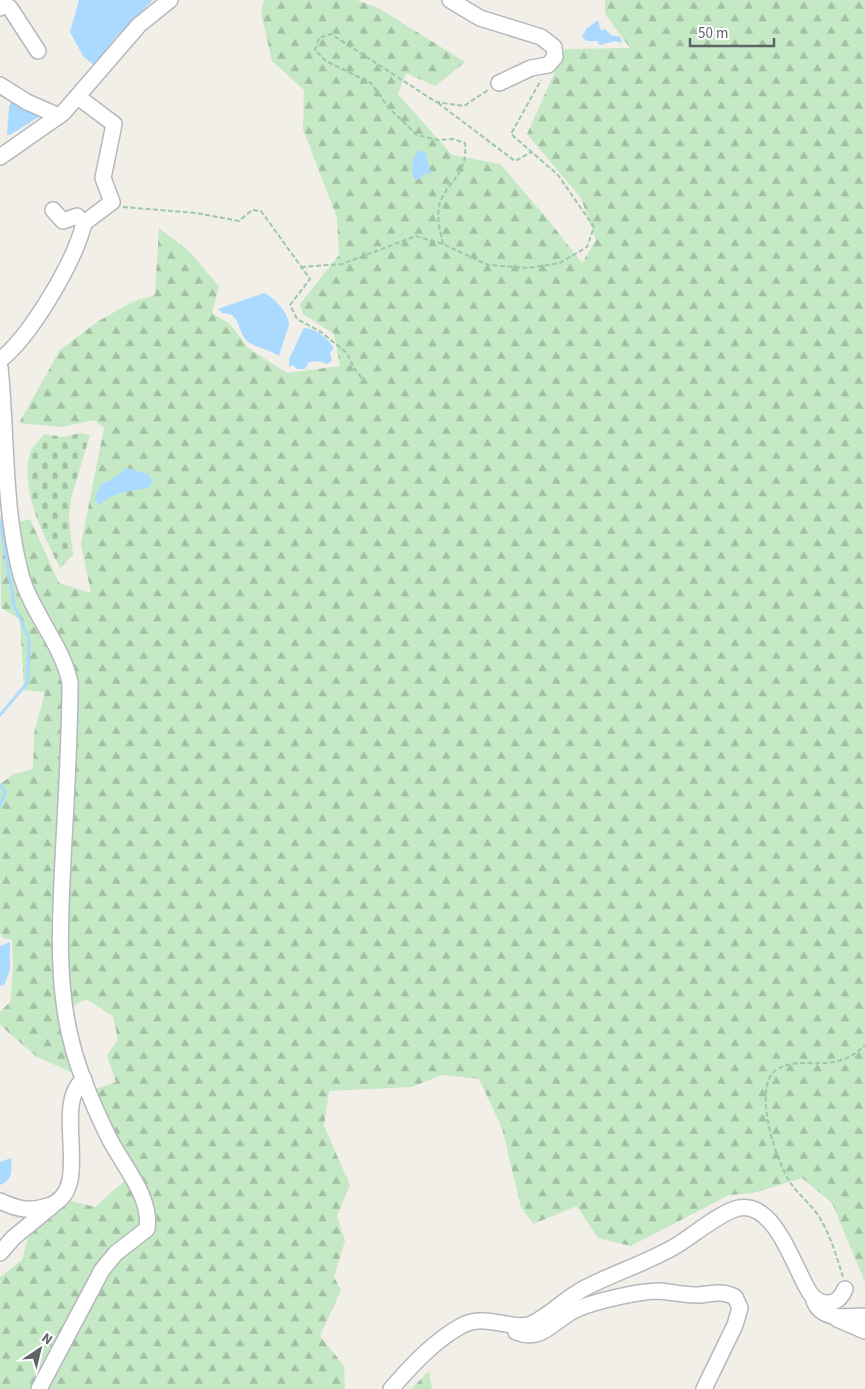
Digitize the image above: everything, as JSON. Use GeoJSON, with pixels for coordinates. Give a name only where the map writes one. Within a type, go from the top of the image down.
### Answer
{"type":"FeatureCollection","features":[{"type":"Feature","properties":{"kind":"street"},"geometry":{"type":"LineString","coordinates":[[0,157],[59,116],[78,97],[139,25],[170,0]]}},
{"type":"Feature","properties":{"kind":"street"},"geometry":{"type":"LineString","coordinates":[[450,0],[480,18],[541,37],[554,47],[555,57],[548,65],[531,68],[499,83]]}},
{"type":"Feature","properties":{"kind":"street"},"geometry":{"type":"LineString","coordinates":[[0,8],[5,4],[10,8],[38,51]]}},
{"type":"Feature","properties":{"kind":"street"},"geometry":{"type":"LineString","coordinates":[[0,85],[27,102],[59,116]]}},
{"type":"Feature","properties":{"kind":"street"},"geometry":{"type":"LineString","coordinates":[[0,360],[11,351],[45,305],[80,239],[84,222],[112,202],[103,178],[114,124],[78,97]]}},
{"type":"Feature","properties":{"kind":"street"},"geometry":{"type":"LineString","coordinates":[[53,210],[63,220],[78,216],[84,222]]}},
{"type":"Feature","properties":{"kind":"street"},"geometry":{"type":"LineString","coordinates":[[0,366],[10,506],[21,573],[26,592],[58,650],[70,682],[60,934],[67,1020],[73,1049],[84,1079],[109,1138],[135,1183],[149,1216],[147,1229],[116,1253],[102,1270],[39,1389]]}},
{"type":"Feature","properties":{"kind":"street"},"geometry":{"type":"LineString","coordinates":[[0,1253],[13,1238],[55,1204],[67,1190],[70,1179],[72,1098],[78,1084],[84,1079]]}},
{"type":"Feature","properties":{"kind":"street"},"geometry":{"type":"LineString","coordinates":[[0,1201],[17,1209],[28,1210],[55,1204]]}},
{"type":"Feature","properties":{"kind":"street"},"geometry":{"type":"LineString","coordinates":[[391,1389],[437,1342],[464,1324],[497,1320],[516,1326],[530,1325],[584,1288],[672,1248],[718,1217],[741,1207],[756,1211],[773,1226],[790,1252],[817,1307],[831,1317],[865,1330]]}},
{"type":"Feature","properties":{"kind":"street"},"geometry":{"type":"LineString","coordinates":[[812,1295],[822,1302],[832,1303],[840,1298],[845,1289]]}},
{"type":"Feature","properties":{"kind":"street"},"geometry":{"type":"LineString","coordinates":[[486,1321],[524,1336],[543,1333],[576,1310],[637,1293],[659,1291],[696,1295],[726,1292],[735,1297],[740,1308],[735,1325],[704,1389]]}},
{"type":"Feature","properties":{"kind":"street"},"geometry":{"type":"LineString","coordinates":[[831,1317],[865,1316]]}},
{"type":"Feature","properties":{"kind":"path"},"geometry":{"type":"LineString","coordinates":[[443,244],[438,220],[440,201],[461,172],[466,151],[464,143],[453,139],[438,140],[417,135],[388,107],[371,83],[326,61],[315,50],[319,38],[331,34],[436,102],[515,160],[532,152]]}},
{"type":"Feature","properties":{"kind":"path"},"geometry":{"type":"LineString","coordinates":[[301,267],[342,264],[416,236],[443,244],[488,265],[528,268],[560,262],[587,247],[594,227],[558,175],[511,134],[548,65]]}},
{"type":"Feature","properties":{"kind":"path"},"geometry":{"type":"LineString","coordinates":[[436,102],[464,106],[499,83]]}},
{"type":"Feature","properties":{"kind":"path"},"geometry":{"type":"LineString","coordinates":[[112,202],[120,207],[196,213],[239,221],[252,210],[261,211],[310,279],[290,305],[297,320],[321,332],[347,353],[354,368],[364,381]]}},
{"type":"Feature","properties":{"kind":"path"},"geometry":{"type":"LineString","coordinates":[[845,1289],[843,1275],[822,1220],[792,1185],[779,1161],[765,1105],[766,1091],[768,1082],[774,1072],[782,1067],[832,1063],[847,1058],[865,1045]]}},
{"type":"Feature","properties":{"kind":"green space"},"geometry":{"type":"Polygon","coordinates":[[[264,0],[357,0],[380,9],[465,62],[435,86],[406,73],[398,94],[452,155],[500,164],[582,263],[596,240],[581,198],[527,134],[565,49],[630,48],[605,14],[605,0],[865,0],[865,1282],[832,1203],[802,1178],[753,1193],[729,1195],[631,1246],[598,1238],[577,1206],[533,1224],[521,1207],[502,1128],[479,1079],[442,1075],[412,1087],[329,1091],[324,1126],[350,1185],[337,1216],[345,1241],[334,1277],[341,1290],[320,1336],[344,1366],[345,1389],[0,1389],[0,1277],[22,1260],[28,1238],[67,1200],[95,1207],[122,1183],[132,1171],[114,1136],[96,1089],[116,1082],[107,1055],[118,1040],[113,1016],[86,999],[59,1013],[75,1074],[37,1057],[0,1025],[0,1012],[10,1002],[13,971],[12,939],[5,939],[0,934],[0,784],[14,774],[33,769],[34,734],[45,692],[24,690],[20,619],[1,608],[0,528],[30,519],[59,583],[91,593],[81,544],[104,428],[94,420],[62,427],[19,423],[60,350],[97,322],[132,302],[155,295],[159,228],[189,251],[219,286],[212,313],[230,324],[248,348],[287,373],[340,366],[334,334],[303,314],[300,304],[339,255],[337,218],[303,129],[304,90],[272,61],[261,12],[264,0]]]}},
{"type":"Feature","properties":{"kind":"green space"},"geometry":{"type":"Polygon","coordinates":[[[80,433],[90,435],[71,498],[69,518],[73,555],[60,568],[40,527],[31,498],[28,483],[30,453],[34,445],[44,434],[64,437],[80,433]]]}},
{"type":"Feature","properties":{"kind":"green space"},"geometry":{"type":"Polygon","coordinates":[[[429,1371],[432,1389],[411,1389],[429,1371]]]}},
{"type":"Feature","properties":{"kind":"water"},"geometry":{"type":"Polygon","coordinates":[[[79,0],[153,0],[116,37],[95,66],[83,56],[70,32],[79,0]]]}},
{"type":"Feature","properties":{"kind":"water"},"geometry":{"type":"Polygon","coordinates":[[[598,20],[601,31],[605,29],[611,35],[620,37],[622,43],[615,41],[600,45],[597,41],[587,41],[582,37],[586,29],[598,20]]]}},
{"type":"Feature","properties":{"kind":"water"},"geometry":{"type":"Polygon","coordinates":[[[12,99],[40,113],[40,116],[10,135],[7,134],[9,107],[12,99]]]}},
{"type":"Feature","properties":{"kind":"water"},"geometry":{"type":"Polygon","coordinates":[[[419,150],[425,152],[431,174],[423,174],[421,178],[416,180],[412,175],[412,165],[419,150]]]}},
{"type":"Feature","properties":{"kind":"water"},"geometry":{"type":"Polygon","coordinates":[[[264,293],[280,306],[288,320],[289,325],[279,356],[247,341],[235,318],[232,315],[222,313],[218,309],[264,293]]]}},
{"type":"Feature","properties":{"kind":"water"},"geometry":{"type":"Polygon","coordinates":[[[304,328],[317,332],[331,344],[334,348],[330,353],[332,361],[327,364],[318,361],[309,362],[305,369],[297,369],[293,365],[289,367],[289,359],[304,328]]]}},
{"type":"Feature","properties":{"kind":"water"},"geometry":{"type":"Polygon","coordinates":[[[127,468],[148,474],[153,482],[148,488],[115,495],[99,506],[95,498],[101,484],[111,480],[127,468]]]}},
{"type":"Feature","properties":{"kind":"water"},"geometry":{"type":"Polygon","coordinates":[[[10,942],[10,969],[5,984],[0,986],[0,946],[10,942]]]}},
{"type":"Feature","properties":{"kind":"water"},"geometry":{"type":"Polygon","coordinates":[[[11,1158],[9,1178],[0,1185],[0,1162],[11,1158]]]}},
{"type":"Feature","properties":{"kind":"waterway"},"geometry":{"type":"LineString","coordinates":[[0,518],[14,605],[29,639],[28,682],[0,715]]}},
{"type":"Feature","properties":{"kind":"waterway"},"geometry":{"type":"LineString","coordinates":[[0,785],[5,792],[0,806]]}}]}
